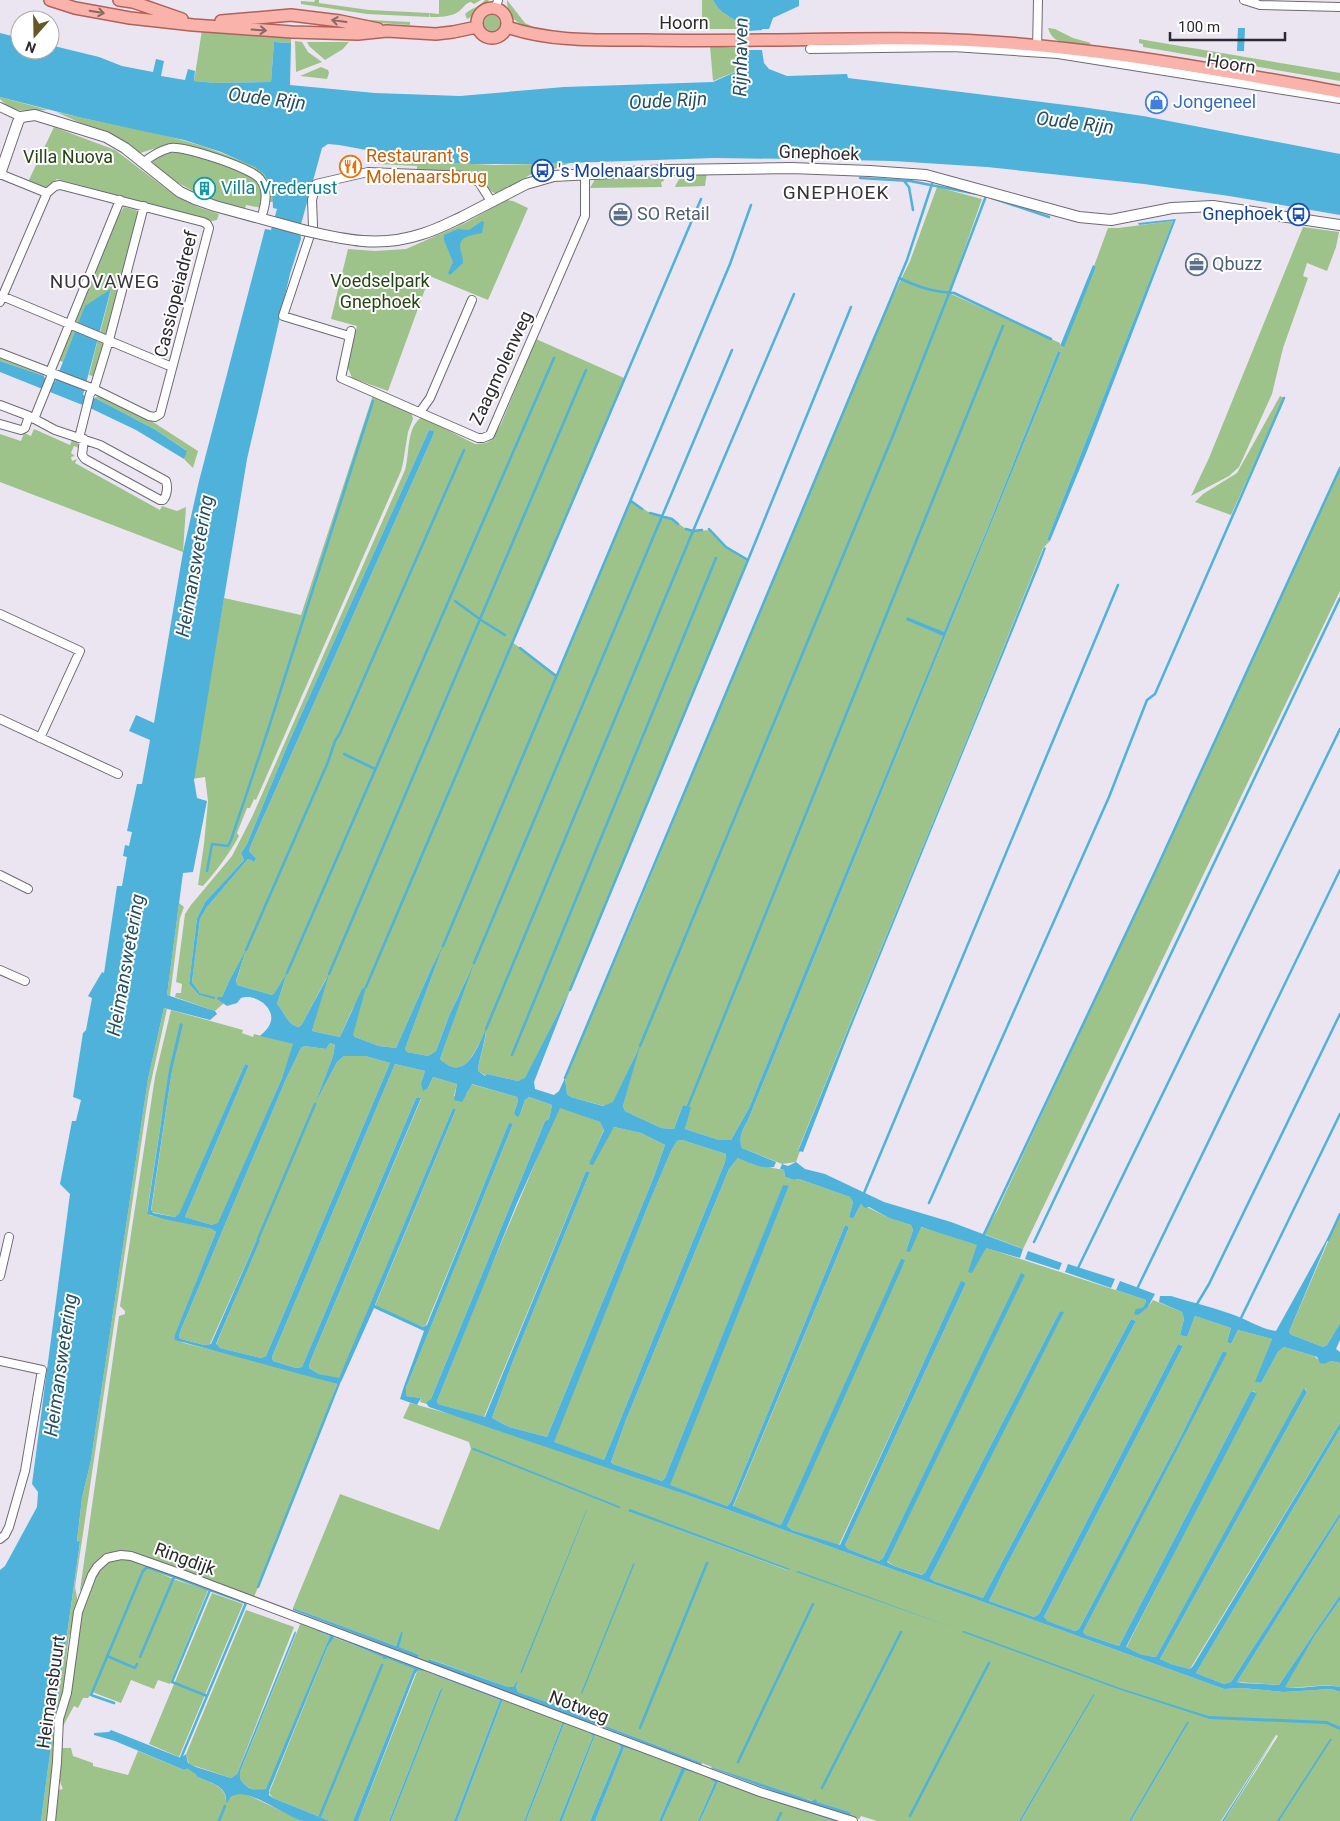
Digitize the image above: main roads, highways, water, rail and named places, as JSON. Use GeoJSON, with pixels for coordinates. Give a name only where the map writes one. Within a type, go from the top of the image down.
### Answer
{"type":"FeatureCollection","features":[{"type":"Feature","properties":{"kind":"main road"},"geometry":{"type":"LineString","coordinates":[[50,0],[74,8],[130,18],[193,25],[292,32],[358,34],[387,31],[436,34],[478,27]]}},
{"type":"Feature","properties":{"kind":"main road"},"geometry":{"type":"LineString","coordinates":[[119,0],[133,2],[196,22],[291,15],[358,24],[387,31]]}},
{"type":"Feature","properties":{"kind":"main road"},"geometry":{"type":"LineString","coordinates":[[497,4],[506,15],[507,27],[502,35],[493,38],[485,36],[478,27],[477,20],[481,12],[486,8],[497,4]]}},
{"type":"Feature","properties":{"kind":"main road","name":"Hoorn"},"geometry":{"type":"LineString","coordinates":[[507,27],[543,37],[621,40],[774,40],[954,44],[1037,49],[1283,87],[1340,92]]}},
{"type":"Feature","properties":{"kind":"water"},"geometry":{"type":"Polygon","coordinates":[[[713,0],[799,0],[799,6],[773,18],[769,29],[762,29],[764,63],[769,69],[787,76],[847,74],[848,78],[1082,107],[1143,116],[1340,154],[1340,215],[1144,184],[987,167],[893,161],[714,158],[540,164],[472,164],[432,162],[339,145],[328,144],[322,148],[300,228],[301,239],[290,274],[247,459],[194,780],[197,798],[207,801],[193,872],[183,873],[167,995],[215,1011],[217,1014],[210,1020],[164,1008],[148,1079],[91,1460],[82,1498],[77,1541],[80,1542],[54,1727],[62,1728],[61,1732],[53,1731],[41,1821],[0,1821],[0,1570],[5,1566],[37,1507],[38,1492],[32,1484],[70,1194],[60,1184],[72,1121],[76,1121],[81,1100],[73,1097],[83,1033],[86,1030],[92,998],[88,996],[102,972],[104,973],[117,886],[122,886],[127,857],[123,856],[125,845],[129,846],[132,832],[127,831],[137,784],[142,784],[150,740],[129,731],[136,715],[154,723],[183,552],[199,481],[265,229],[271,230],[277,209],[273,208],[272,187],[264,174],[255,167],[221,152],[184,140],[78,117],[0,97],[0,33],[10,36],[10,60],[60,60],[60,47],[99,57],[122,66],[153,72],[156,59],[164,61],[161,76],[185,80],[188,69],[195,71],[194,81],[216,83],[271,82],[274,42],[291,43],[290,85],[375,93],[460,96],[564,87],[713,82],[744,68],[747,63],[749,50],[749,29],[742,29],[740,25],[716,5],[713,0]]]}},
{"type":"Feature","properties":{"kind":"water"},"geometry":{"type":"Polygon","coordinates":[[[1238,28],[1245,28],[1244,51],[1237,51],[1238,28]]]}},
{"type":"Feature","properties":{"kind":"water"},"geometry":{"type":"Polygon","coordinates":[[[1176,219],[1087,451],[1050,541],[1047,540],[1173,221],[1139,225],[1138,223],[1176,219]]]}},
{"type":"Feature","properties":{"kind":"water"},"geometry":{"type":"Polygon","coordinates":[[[482,221],[484,222],[482,233],[468,236],[462,240],[460,247],[463,263],[450,275],[448,273],[453,262],[444,240],[444,235],[458,229],[469,230],[482,221]]]}},
{"type":"Feature","properties":{"kind":"water"},"geometry":{"type":"Polygon","coordinates":[[[1093,265],[1096,267],[1064,347],[1060,346],[1093,265]]]}},
{"type":"Feature","properties":{"kind":"water"},"geometry":{"type":"Polygon","coordinates":[[[111,289],[83,395],[92,399],[95,398],[156,430],[187,451],[184,459],[136,430],[90,408],[0,372],[0,361],[44,376],[45,379],[55,382],[85,306],[111,289]]]}},
{"type":"Feature","properties":{"kind":"water"},"geometry":{"type":"Polygon","coordinates":[[[1058,351],[1061,352],[744,1127],[741,1141],[742,1148],[776,1162],[774,1167],[751,1164],[738,1158],[729,1169],[626,1420],[611,1462],[662,1481],[665,1478],[783,1185],[789,1186],[670,1485],[727,1506],[731,1502],[845,1225],[849,1227],[733,1506],[780,1525],[782,1523],[901,1259],[905,1260],[787,1526],[792,1530],[840,1545],[961,1281],[966,1283],[845,1545],[848,1549],[879,1561],[883,1558],[1021,1273],[1025,1275],[887,1562],[922,1575],[925,1573],[1060,1311],[1064,1312],[930,1578],[983,1598],[1131,1319],[1136,1321],[989,1601],[1034,1617],[1039,1614],[1178,1344],[1183,1346],[1044,1617],[1047,1621],[1075,1631],[1079,1629],[1179,1440],[1223,1351],[1227,1353],[1083,1632],[1086,1635],[1119,1646],[1251,1391],[1257,1393],[1126,1647],[1140,1654],[1156,1657],[1304,1388],[1307,1392],[1160,1659],[1190,1669],[1193,1666],[1340,1423],[1340,1429],[1196,1673],[1224,1684],[1231,1682],[1340,1513],[1340,1517],[1237,1682],[1279,1685],[1340,1595],[1340,1600],[1314,1637],[1285,1687],[1333,1686],[1340,1687],[1340,1692],[1331,1689],[1284,1692],[1242,1688],[1224,1689],[687,1495],[429,1407],[426,1403],[431,1399],[545,1121],[549,1119],[552,1105],[529,1097],[525,1100],[519,1117],[514,1113],[518,1101],[517,1097],[472,1084],[462,1102],[454,1100],[457,1084],[433,1077],[428,1088],[423,1091],[421,1083],[425,1071],[395,1064],[272,1357],[273,1361],[296,1368],[302,1367],[416,1098],[421,1098],[310,1362],[309,1368],[319,1374],[339,1378],[453,1108],[456,1109],[375,1305],[423,1327],[427,1325],[509,1123],[513,1124],[406,1388],[406,1396],[421,1398],[417,1405],[400,1399],[424,1331],[374,1308],[341,1382],[337,1384],[175,1340],[174,1337],[216,1232],[212,1229],[147,1214],[169,1070],[180,1023],[183,1024],[172,1070],[151,1210],[153,1213],[175,1217],[179,1214],[245,1064],[249,1065],[185,1217],[212,1225],[218,1223],[282,1078],[293,1044],[260,1036],[269,1026],[271,1018],[268,1007],[258,1000],[247,997],[241,998],[237,1003],[227,1006],[217,999],[222,997],[246,950],[236,981],[237,985],[272,995],[287,973],[277,1004],[286,1018],[295,1026],[299,1027],[302,1024],[329,974],[312,1031],[340,1037],[362,989],[366,987],[353,1035],[379,1046],[396,1048],[443,946],[405,1049],[407,1052],[428,1056],[436,1051],[449,1016],[474,963],[440,1059],[449,1066],[457,1067],[464,1065],[474,1053],[486,1029],[478,1071],[485,1076],[487,1074],[518,1081],[525,1078],[570,990],[534,1082],[535,1089],[554,1095],[559,1091],[565,1078],[567,1094],[571,1097],[603,1106],[613,1102],[640,1046],[623,1106],[625,1111],[661,1128],[674,1129],[683,1105],[691,1107],[685,1129],[719,1140],[731,1140],[749,1108],[943,636],[906,620],[907,617],[944,632],[1058,351]],[[330,1043],[326,1049],[304,1046],[301,1048],[286,1079],[180,1332],[179,1337],[181,1339],[204,1345],[211,1344],[257,1239],[260,1240],[216,1344],[220,1348],[261,1358],[266,1356],[390,1063],[365,1056],[344,1056],[337,1062],[315,1104],[333,1056],[335,1045],[330,1043]],[[560,1108],[517,1203],[437,1401],[438,1404],[485,1417],[586,1171],[590,1172],[513,1361],[492,1418],[509,1427],[547,1437],[653,1179],[665,1145],[641,1133],[614,1127],[593,1165],[589,1164],[604,1130],[600,1122],[560,1108]],[[682,1140],[677,1141],[647,1208],[554,1442],[604,1460],[725,1162],[726,1154],[682,1140]]]}},
{"type":"Feature","properties":{"kind":"water"},"geometry":{"type":"Polygon","coordinates":[[[429,430],[434,431],[432,438],[251,845],[249,851],[256,858],[255,862],[248,859],[207,907],[200,919],[192,982],[200,993],[215,997],[215,999],[199,995],[189,984],[197,918],[205,902],[244,860],[241,853],[247,844],[288,744],[429,430]]]}},
{"type":"Feature","properties":{"kind":"water"},"geometry":{"type":"Polygon","coordinates":[[[1044,547],[1046,548],[1040,564],[850,1030],[803,1152],[798,1151],[965,744],[1044,547]]]}},
{"type":"Feature","properties":{"kind":"water"},"geometry":{"type":"Polygon","coordinates":[[[796,1162],[805,1169],[825,1174],[884,1202],[951,1222],[1023,1249],[1020,1258],[986,1248],[972,1273],[968,1272],[977,1245],[921,1227],[910,1252],[906,1251],[913,1230],[911,1225],[889,1218],[869,1207],[865,1208],[861,1204],[853,1219],[849,1217],[853,1202],[850,1197],[799,1179],[794,1180],[785,1177],[784,1170],[780,1169],[782,1164],[788,1166],[796,1162]]]}},
{"type":"Feature","properties":{"kind":"water"},"geometry":{"type":"Polygon","coordinates":[[[1332,1230],[1289,1332],[1292,1335],[1323,1347],[1327,1345],[1340,1323],[1340,1340],[1336,1349],[1340,1352],[1340,1363],[1331,1361],[1325,1364],[1320,1363],[1317,1357],[1284,1347],[1278,1352],[1261,1383],[1255,1382],[1272,1339],[1238,1330],[1231,1344],[1227,1342],[1231,1328],[1195,1316],[1187,1337],[1180,1335],[1184,1319],[1182,1312],[1159,1302],[1160,1296],[1171,1296],[1222,1311],[1276,1331],[1332,1230]]]}},
{"type":"Feature","properties":{"kind":"water"},"geometry":{"type":"Polygon","coordinates":[[[1028,1251],[1062,1263],[1059,1270],[1025,1259],[1028,1251]]]}},
{"type":"Feature","properties":{"kind":"water"},"geometry":{"type":"Polygon","coordinates":[[[1068,1264],[1115,1279],[1111,1288],[1065,1272],[1068,1264]]]}},
{"type":"Feature","properties":{"kind":"water"},"geometry":{"type":"Polygon","coordinates":[[[1120,1281],[1155,1294],[1148,1307],[1138,1315],[1134,1314],[1136,1309],[1142,1308],[1146,1300],[1116,1290],[1120,1281]]]}},
{"type":"Feature","properties":{"kind":"water"},"geometry":{"type":"Polygon","coordinates":[[[474,1448],[621,1507],[619,1508],[471,1449],[474,1448]]]}},
{"type":"Feature","properties":{"kind":"water"},"geometry":{"type":"Polygon","coordinates":[[[630,1509],[790,1569],[788,1570],[628,1511],[630,1509]]]}},
{"type":"Feature","properties":{"kind":"water"},"geometry":{"type":"Polygon","coordinates":[[[586,1511],[522,1672],[520,1673],[586,1511]]]}},
{"type":"Feature","properties":{"kind":"water"},"geometry":{"type":"Polygon","coordinates":[[[635,1563],[582,1694],[633,1564],[635,1563]]]}},
{"type":"Feature","properties":{"kind":"water"},"geometry":{"type":"Polygon","coordinates":[[[798,1571],[957,1629],[796,1572],[798,1571]]]}},
{"type":"Feature","properties":{"kind":"water"},"geometry":{"type":"Polygon","coordinates":[[[293,1608],[396,1646],[401,1632],[403,1633],[399,1647],[419,1655],[418,1658],[293,1610],[293,1608]]]}},
{"type":"Feature","properties":{"kind":"water"},"geometry":{"type":"Polygon","coordinates":[[[317,1628],[425,1669],[424,1671],[418,1670],[415,1674],[358,1821],[353,1821],[414,1669],[387,1658],[383,1659],[383,1657],[334,1637],[328,1646],[269,1791],[269,1795],[273,1798],[330,1821],[303,1821],[263,1801],[242,1794],[233,1796],[226,1802],[226,1797],[221,1788],[197,1777],[194,1771],[189,1768],[184,1770],[115,1741],[94,1735],[94,1733],[109,1732],[111,1730],[181,1758],[186,1754],[188,1763],[231,1778],[237,1774],[295,1631],[296,1633],[240,1772],[240,1779],[249,1788],[266,1789],[330,1636],[317,1631],[317,1628]]]}},
{"type":"Feature","properties":{"kind":"water"},"geometry":{"type":"Polygon","coordinates":[[[964,1631],[1120,1688],[1208,1716],[1327,1721],[1340,1727],[1340,1730],[1326,1724],[1210,1719],[1118,1689],[962,1632],[964,1631]]]}},
{"type":"Feature","properties":{"kind":"water"},"geometry":{"type":"Polygon","coordinates":[[[429,1659],[508,1687],[513,1687],[518,1680],[516,1687],[518,1692],[571,1711],[577,1701],[579,1701],[575,1714],[596,1722],[594,1726],[428,1662],[429,1659]]]}},
{"type":"Feature","properties":{"kind":"water"},"geometry":{"type":"Polygon","coordinates":[[[435,1673],[503,1699],[457,1821],[454,1821],[500,1700],[434,1675],[435,1673]]]}},
{"type":"Feature","properties":{"kind":"water"},"geometry":{"type":"Polygon","coordinates":[[[443,1687],[391,1821],[389,1821],[440,1690],[443,1687]]]}},
{"type":"Feature","properties":{"kind":"water"},"geometry":{"type":"Polygon","coordinates":[[[1095,1694],[1021,1821],[1019,1821],[1093,1695],[1095,1694]]]}},
{"type":"Feature","properties":{"kind":"water"},"geometry":{"type":"Polygon","coordinates":[[[513,1702],[572,1725],[564,1724],[526,1821],[524,1821],[562,1724],[561,1721],[515,1705],[513,1702]]]}},
{"type":"Feature","properties":{"kind":"water"},"geometry":{"type":"Polygon","coordinates":[[[1187,1722],[1189,1722],[1131,1821],[1129,1821],[1187,1722]]]}},
{"type":"Feature","properties":{"kind":"water"},"geometry":{"type":"Polygon","coordinates":[[[606,1726],[702,1763],[701,1765],[605,1728],[606,1726]]]}},
{"type":"Feature","properties":{"kind":"water"},"geometry":{"type":"Polygon","coordinates":[[[584,1729],[605,1738],[595,1735],[562,1821],[559,1821],[593,1736],[584,1729]]]}},
{"type":"Feature","properties":{"kind":"water"},"geometry":{"type":"Polygon","coordinates":[[[1276,1736],[1224,1821],[1222,1821],[1276,1736]]]}},
{"type":"Feature","properties":{"kind":"water"},"geometry":{"type":"Polygon","coordinates":[[[1330,1739],[1332,1739],[1279,1821],[1277,1821],[1330,1739]]]}},
{"type":"Feature","properties":{"kind":"water"},"geometry":{"type":"Polygon","coordinates":[[[615,1741],[648,1753],[624,1747],[595,1821],[590,1821],[621,1747],[615,1741]]]}},
{"type":"Feature","properties":{"kind":"water"},"geometry":{"type":"Polygon","coordinates":[[[658,1757],[702,1774],[685,1770],[662,1821],[659,1821],[682,1767],[658,1757]]]}},
{"type":"Feature","properties":{"kind":"water"},"geometry":{"type":"Polygon","coordinates":[[[712,1767],[812,1801],[816,1799],[817,1802],[850,1812],[850,1816],[786,1796],[712,1767]]]}},
{"type":"Feature","properties":{"kind":"water"},"geometry":{"type":"Polygon","coordinates":[[[711,1777],[759,1794],[756,1795],[718,1782],[700,1821],[698,1821],[715,1782],[711,1780],[711,1777]]]}},
{"type":"Feature","properties":{"kind":"water"},"geometry":{"type":"Polygon","coordinates":[[[771,1798],[842,1821],[834,1821],[770,1800],[771,1798]]]}},
{"type":"Feature","properties":{"kind":"waterway"},"geometry":{"type":"LineString","coordinates":[[860,178],[910,181],[977,194]]}},
{"type":"Feature","properties":{"kind":"waterway"},"geometry":{"type":"LineString","coordinates":[[904,181],[909,187],[913,210]]}},
{"type":"Feature","properties":{"kind":"waterway"},"geometry":{"type":"LineString","coordinates":[[565,1078],[907,260],[932,184]]}},
{"type":"Feature","properties":{"kind":"waterway"},"geometry":{"type":"LineString","coordinates":[[640,1046],[894,433],[986,196]]}},
{"type":"Feature","properties":{"kind":"waterway"},"geometry":{"type":"LineString","coordinates":[[992,198],[1049,217]]}},
{"type":"Feature","properties":{"kind":"waterway"},"geometry":{"type":"LineString","coordinates":[[366,987],[701,199]]}},
{"type":"Feature","properties":{"kind":"waterway"},"geometry":{"type":"LineString","coordinates":[[443,946],[730,264],[751,205]]}},
{"type":"Feature","properties":{"kind":"waterway"},"geometry":{"type":"LineString","coordinates":[[899,278],[926,288],[954,293],[1051,339]]}},
{"type":"Feature","properties":{"kind":"waterway"},"geometry":{"type":"LineString","coordinates":[[486,1029],[693,531],[794,294]]}},
{"type":"Feature","properties":{"kind":"waterway"},"geometry":{"type":"LineString","coordinates":[[570,990],[851,307]]}},
{"type":"Feature","properties":{"kind":"waterway"},"geometry":{"type":"LineString","coordinates":[[688,1106],[1003,326]]}},
{"type":"Feature","properties":{"kind":"waterway"},"geometry":{"type":"LineString","coordinates":[[474,963],[732,350]]}},
{"type":"Feature","properties":{"kind":"waterway"},"geometry":{"type":"LineString","coordinates":[[287,973],[554,358]]}},
{"type":"Feature","properties":{"kind":"waterway"},"geometry":{"type":"LineString","coordinates":[[329,974],[586,370]]}},
{"type":"Feature","properties":{"kind":"waterway"},"geometry":{"type":"LineString","coordinates":[[929,1203],[1109,797],[1147,700],[1155,694],[1284,398]]}},
{"type":"Feature","properties":{"kind":"waterway"},"geometry":{"type":"LineString","coordinates":[[207,871],[212,844],[228,846],[231,840],[373,401]]}},
{"type":"Feature","properties":{"kind":"waterway"},"geometry":{"type":"LineString","coordinates":[[246,950],[328,762],[335,741],[464,450]]}},
{"type":"Feature","properties":{"kind":"waterway"},"geometry":{"type":"LineString","coordinates":[[984,1234],[1155,872],[1340,468]]}},
{"type":"Feature","properties":{"kind":"waterway"},"geometry":{"type":"LineString","coordinates":[[631,501],[642,509]]}},
{"type":"Feature","properties":{"kind":"waterway"},"geometry":{"type":"LineString","coordinates":[[650,513],[672,519],[678,524]]}},
{"type":"Feature","properties":{"kind":"waterway"},"geometry":{"type":"LineString","coordinates":[[686,529],[693,531],[702,530]]}},
{"type":"Feature","properties":{"kind":"waterway"},"geometry":{"type":"LineString","coordinates":[[709,529],[726,547],[748,560]]}},
{"type":"Feature","properties":{"kind":"waterway"},"geometry":{"type":"LineString","coordinates":[[512,1055],[716,558]]}},
{"type":"Feature","properties":{"kind":"waterway"},"geometry":{"type":"LineString","coordinates":[[864,1193],[1118,585]]}},
{"type":"Feature","properties":{"kind":"waterway"},"geometry":{"type":"LineString","coordinates":[[1034,1242],[1340,598]]}},
{"type":"Feature","properties":{"kind":"waterway"},"geometry":{"type":"LineString","coordinates":[[455,601],[505,635]]}},
{"type":"Feature","properties":{"kind":"waterway"},"geometry":{"type":"LineString","coordinates":[[520,648],[556,676]]}},
{"type":"Feature","properties":{"kind":"waterway"},"geometry":{"type":"LineString","coordinates":[[1078,1268],[1340,729]]}},
{"type":"Feature","properties":{"kind":"waterway"},"geometry":{"type":"LineString","coordinates":[[344,754],[375,769]]}},
{"type":"Feature","properties":{"kind":"waterway"},"geometry":{"type":"LineString","coordinates":[[1138,1287],[1340,870]]}},
{"type":"Feature","properties":{"kind":"waterway"},"geometry":{"type":"LineString","coordinates":[[1197,1304],[1209,1284],[1340,1014]]}},
{"type":"Feature","properties":{"kind":"waterway"},"geometry":{"type":"LineString","coordinates":[[258,1239],[315,1104]]}},
{"type":"Feature","properties":{"kind":"waterway"},"geometry":{"type":"LineString","coordinates":[[1241,1318],[1340,1114]]}},
{"type":"Feature","properties":{"kind":"waterway"},"geometry":{"type":"LineString","coordinates":[[1328,1240],[1340,1214]]}},
{"type":"Feature","properties":{"kind":"waterway"},"geometry":{"type":"LineString","coordinates":[[258,1587],[339,1383]]}},
{"type":"Feature","properties":{"kind":"waterway"},"geometry":{"type":"LineString","coordinates":[[640,1728],[707,1563]]}},
{"type":"Feature","properties":{"kind":"waterway"},"geometry":{"type":"LineString","coordinates":[[114,1703],[91,1695],[143,1571],[147,1567],[246,1603],[181,1758]]}},
{"type":"Feature","properties":{"kind":"waterway"},"geometry":{"type":"LineString","coordinates":[[140,1657],[174,1577]]}},
{"type":"Feature","properties":{"kind":"waterway"},"geometry":{"type":"LineString","coordinates":[[207,1696],[172,1682],[210,1590]]}},
{"type":"Feature","properties":{"kind":"waterway"},"geometry":{"type":"LineString","coordinates":[[738,1762],[813,1604]]}},
{"type":"Feature","properties":{"kind":"waterway"},"geometry":{"type":"LineString","coordinates":[[822,1788],[901,1632]]}},
{"type":"Feature","properties":{"kind":"waterway"},"geometry":{"type":"LineString","coordinates":[[107,1656],[135,1668],[137,1664]]}},
{"type":"Feature","properties":{"kind":"waterway"},"geometry":{"type":"LineString","coordinates":[[910,1816],[989,1663]]}},
{"type":"Feature","properties":{"kind":"waterway"},"geometry":{"type":"LineString","coordinates":[[320,1816],[382,1665]]}},
{"type":"Feature","properties":{"kind":"waterway"},"geometry":{"type":"LineString","coordinates":[[189,1768],[195,1772]]}},
{"type":"Feature","properties":{"kind":"waterway"},"geometry":{"type":"LineString","coordinates":[[219,1821],[225,1806]]}},
{"type":"Feature","properties":{"kind":"waterway"},"geometry":{"type":"LineString","coordinates":[[777,1821],[781,1813]]}},
{"type":"Feature","properties":{"kind":"place","name":"Jongeneel"},"geometry":{"type":"Point","coordinates":[1157,102]}},
{"type":"Feature","properties":{"kind":"place","name":"Restaurant 's Molenaarsbrug"},"geometry":{"type":"Point","coordinates":[350,166]}},
{"type":"Feature","properties":{"kind":"place","name":"'s Molenaarsbrug"},"geometry":{"type":"Point","coordinates":[542,171]}},
{"type":"Feature","properties":{"kind":"place","name":"Villa Vrederust"},"geometry":{"type":"Point","coordinates":[205,188]}},
{"type":"Feature","properties":{"kind":"place","name":"SO Retail"},"geometry":{"type":"Point","coordinates":[621,214]}},
{"type":"Feature","properties":{"kind":"place","name":"Gnephoek"},"geometry":{"type":"Point","coordinates":[1299,214]}},
{"type":"Feature","properties":{"kind":"place","name":"Qbuzz"},"geometry":{"type":"Point","coordinates":[1196,264]}},
{"type":"Feature","properties":{"kind":"district","name":"GNEPHOEK"},"geometry":{"type":"Point","coordinates":[836,192]}},
{"type":"Feature","properties":{"kind":"district","name":"NUOVAWEG"},"geometry":{"type":"Point","coordinates":[105,281]}},
{"type":"Feature","properties":{"kind":"water label","name":"Rijnhaven"},"geometry":{"type":"Point","coordinates":[740,57]}},
{"type":"Feature","properties":{"kind":"water label","name":"Oude Rijn"},"geometry":{"type":"Point","coordinates":[267,98]}},
{"type":"Feature","properties":{"kind":"water label","name":"Oude Rijn"},"geometry":{"type":"Point","coordinates":[668,100]}},
{"type":"Feature","properties":{"kind":"water label","name":"Oude Rijn"},"geometry":{"type":"Point","coordinates":[1075,122]}},
{"type":"Feature","properties":{"kind":"water label","name":"Heimanswetering"},"geometry":{"type":"Point","coordinates":[194,566]}},
{"type":"Feature","properties":{"kind":"water label","name":"Heimanswetering"},"geometry":{"type":"Point","coordinates":[125,965]}},
{"type":"Feature","properties":{"kind":"water label","name":"Heimanswetering"},"geometry":{"type":"Point","coordinates":[60,1365]}},
{"type":"Feature","properties":{"kind":"park label","name":"Villa Nuova"},"geometry":{"type":"Point","coordinates":[68,157]}},
{"type":"Feature","properties":{"kind":"park label","name":"Voedselpark Gnephoek"},"geometry":{"type":"Point","coordinates":[380,291]}}]}
